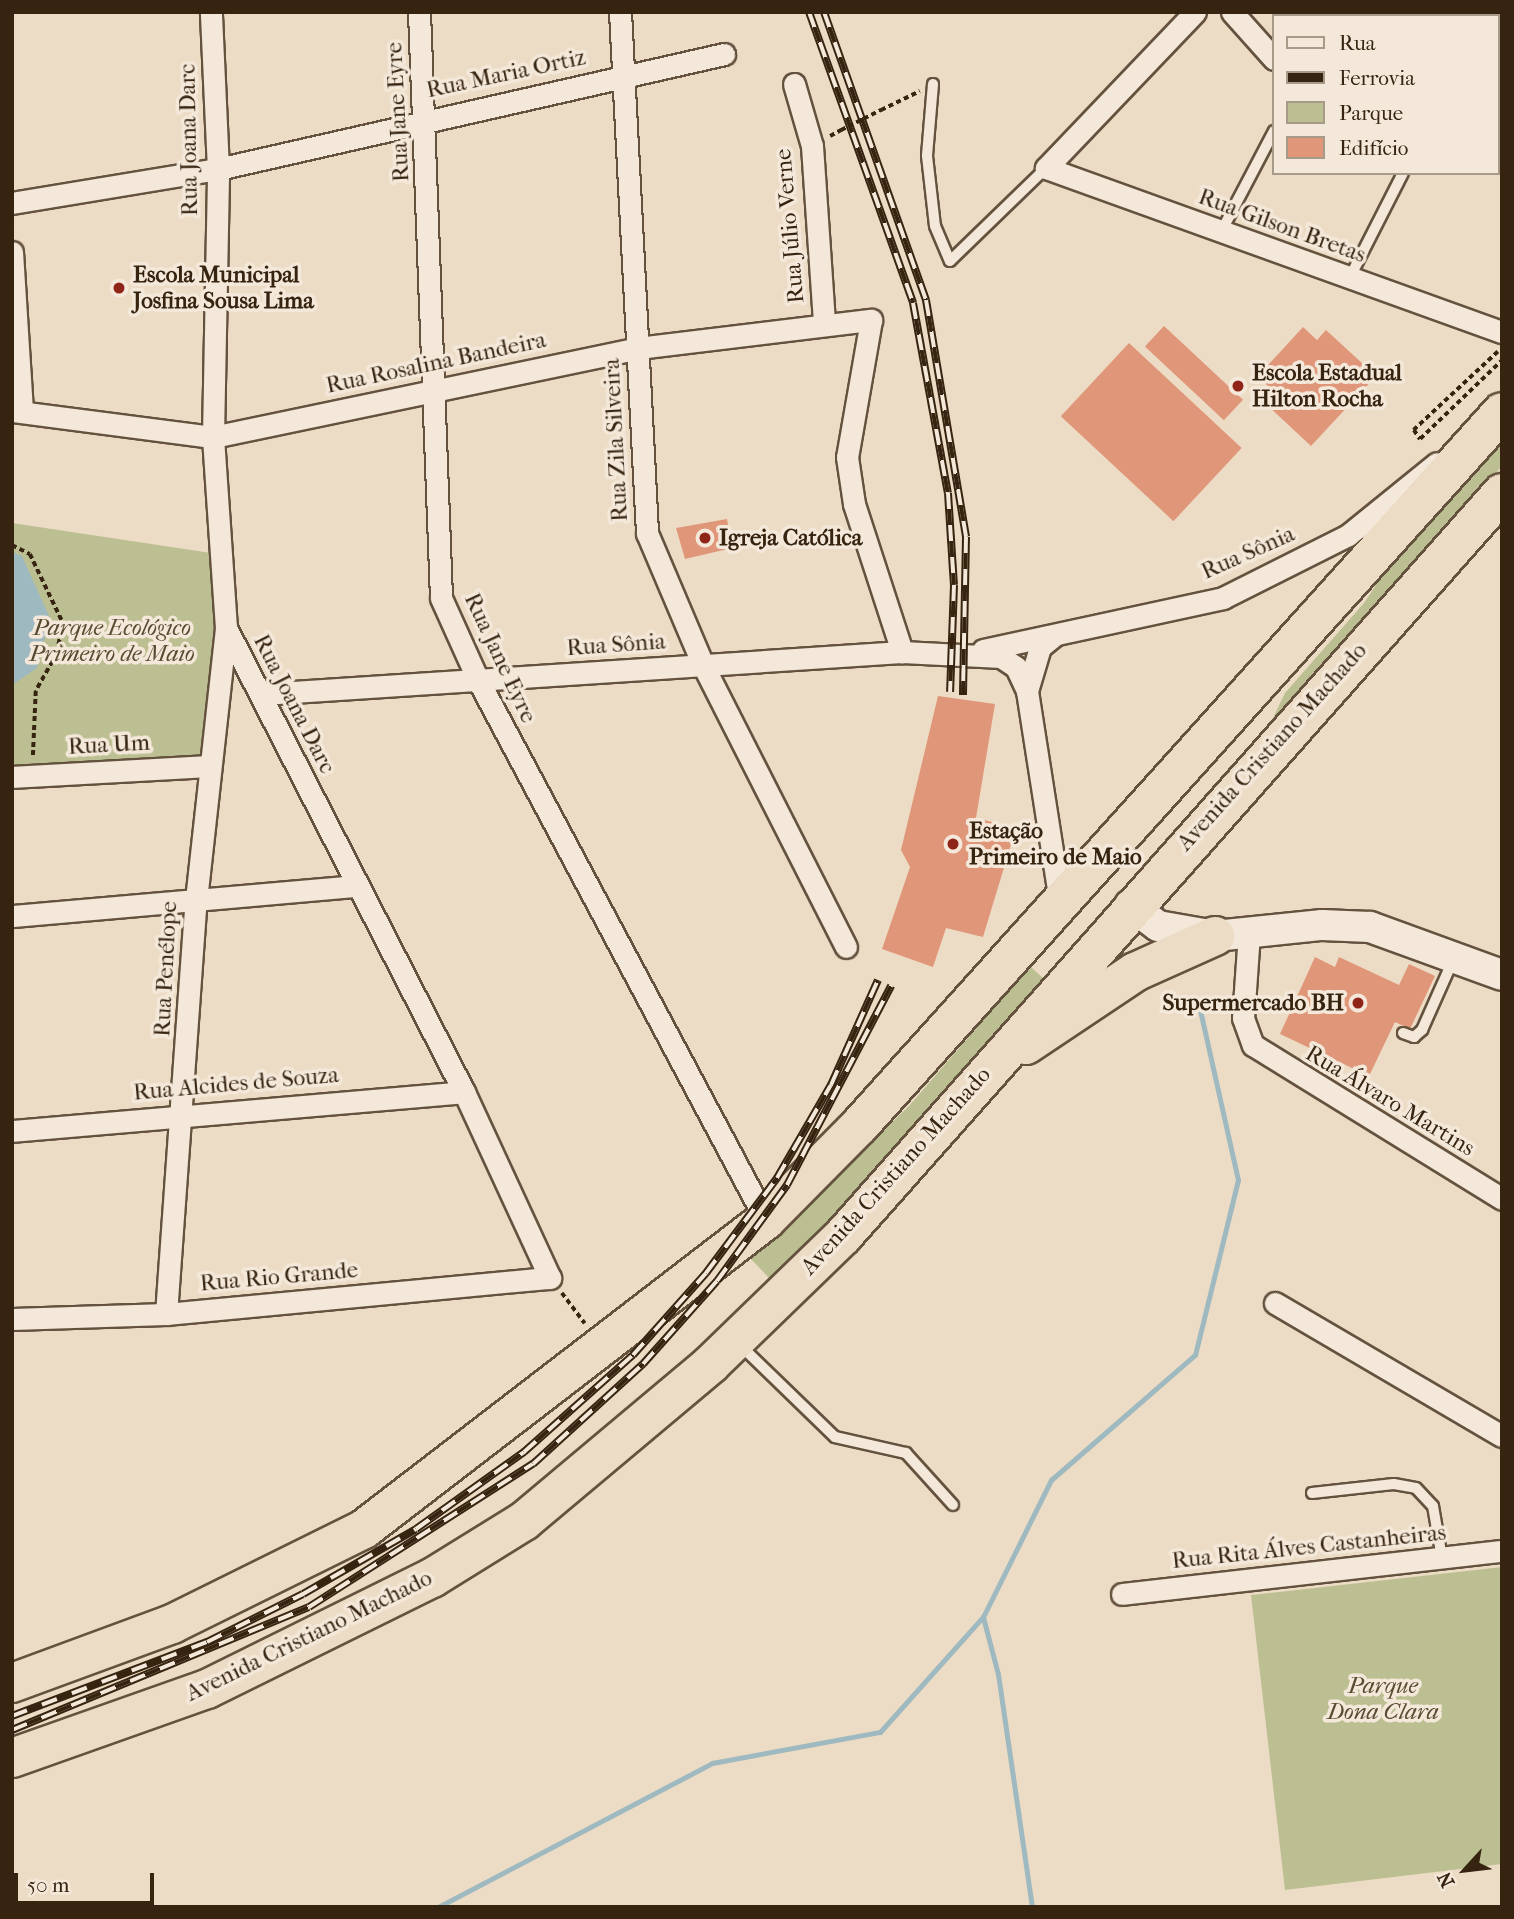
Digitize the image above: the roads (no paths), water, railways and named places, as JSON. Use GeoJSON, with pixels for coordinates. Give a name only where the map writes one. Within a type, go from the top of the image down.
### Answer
{"type":"FeatureCollection","features":[{"type":"Feature","properties":{"kind":"highway"},"geometry":{"type":"LineString","coordinates":[[12,1683],[172,1624],[364,1530],[765,1220],[1264,679],[1502,411]]}},
{"type":"Feature","properties":{"kind":"highway","name":"Avenida Cristiano Machado"},"geometry":{"type":"LineString","coordinates":[[12,1758],[207,1689],[432,1578],[524,1521],[735,1340],[843,1236],[1130,905],[1500,498]]}},
{"type":"Feature","properties":{"kind":"highway"},"geometry":{"type":"LineString","coordinates":[[1130,905],[1126,871],[1135,850],[1263,708],[1264,679]]}},
{"type":"Feature","properties":{"kind":"highway"},"geometry":{"type":"LineString","coordinates":[[1060,902],[1095,946],[1135,972]]}},
{"type":"Feature","properties":{"kind":"highway"},"geometry":{"type":"LineString","coordinates":[[981,1076],[1135,972],[1232,935]]}},
{"type":"Feature","properties":{"kind":"street","name":"Rua Joana Darc"},"geometry":{"type":"LineString","coordinates":[[211,12],[218,169],[213,437],[226,628],[464,1092],[550,1278]]}},
{"type":"Feature","properties":{"kind":"street","name":"Rua Jane Eyre"},"geometry":{"type":"LineString","coordinates":[[419,12],[436,390],[441,598],[478,680],[765,1220]]}},
{"type":"Feature","properties":{"kind":"street","name":"Rua Zila Silveira"},"geometry":{"type":"LineString","coordinates":[[620,12],[647,534],[703,665],[846,947]]}},
{"type":"Feature","properties":{"kind":"street"},"geometry":{"type":"LineString","coordinates":[[1045,168],[1195,12]]}},
{"type":"Feature","properties":{"kind":"street"},"geometry":{"type":"LineString","coordinates":[[1232,12],[1272,57]]}},
{"type":"Feature","properties":{"kind":"street","name":"Rua Maria Ortiz"},"geometry":{"type":"LineString","coordinates":[[12,203],[218,169],[425,118],[724,54]]}},
{"type":"Feature","properties":{"kind":"street","name":"Rua Júlio Verne"},"geometry":{"type":"LineString","coordinates":[[794,84],[813,146],[824,323]]}},
{"type":"Feature","properties":{"kind":"street","name":"Rua Gilson Bretas"},"geometry":{"type":"LineString","coordinates":[[1045,168],[1502,332]]}},
{"type":"Feature","properties":{"kind":"street"},"geometry":{"type":"LineString","coordinates":[[12,252],[17,411]]}},
{"type":"Feature","properties":{"kind":"street","name":"Rua Rosalina Bandeira"},"geometry":{"type":"LineString","coordinates":[[17,411],[213,437],[638,348],[824,323],[871,320],[847,457],[854,504],[902,652]]}},
{"type":"Feature","properties":{"kind":"street","name":"Rua Sônia"},"geometry":{"type":"LineString","coordinates":[[261,694],[902,652],[974,652],[1223,598],[1348,535],[1502,411]]}},
{"type":"Feature","properties":{"kind":"street","name":"Rua Penélope"},"geometry":{"type":"LineString","coordinates":[[166,1314],[185,1114],[196,900],[208,766],[226,628]]}},
{"type":"Feature","properties":{"kind":"street"},"geometry":{"type":"LineString","coordinates":[[1027,691],[1040,647],[1055,635]]}},
{"type":"Feature","properties":{"kind":"street","name":"Rua Sônia"},"geometry":{"type":"LineString","coordinates":[[974,652],[1016,667],[1027,691],[1060,902]]}},
{"type":"Feature","properties":{"kind":"street","name":"Rua Um"},"geometry":{"type":"LineString","coordinates":[[22,776],[208,766]]}},
{"type":"Feature","properties":{"kind":"street"},"geometry":{"type":"LineString","coordinates":[[12,916],[358,886]]}},
{"type":"Feature","properties":{"kind":"street"},"geometry":{"type":"LineString","coordinates":[[1130,905],[1158,926],[1232,935],[1370,927],[1455,955],[1502,975]]}},
{"type":"Feature","properties":{"kind":"street","name":"Rua Álvaro Martins"},"geometry":{"type":"LineString","coordinates":[[1232,935],[1243,1018],[1253,1045],[1502,1199]]}},
{"type":"Feature","properties":{"kind":"street","name":"Rua Alcides de Souza"},"geometry":{"type":"LineString","coordinates":[[12,1131],[464,1092]]}},
{"type":"Feature","properties":{"kind":"street","name":"Rua Rio Grande"},"geometry":{"type":"LineString","coordinates":[[12,1319],[166,1314],[550,1278]]}},
{"type":"Feature","properties":{"kind":"street"},"geometry":{"type":"LineString","coordinates":[[1275,1303],[1502,1436]]}},
{"type":"Feature","properties":{"kind":"street","name":"Rua Rita Álves Castanheiras"},"geometry":{"type":"LineString","coordinates":[[1122,1594],[1502,1552]]}},
{"type":"Feature","properties":{"kind":"lane"},"geometry":{"type":"LineString","coordinates":[[933,84],[927,156],[935,226],[950,261],[1045,168]]}},
{"type":"Feature","properties":{"kind":"lane"},"geometry":{"type":"LineString","coordinates":[[1221,232],[1272,135]]}},
{"type":"Feature","properties":{"kind":"lane"},"geometry":{"type":"LineString","coordinates":[[1349,279],[1402,175]]}},
{"type":"Feature","properties":{"kind":"lane"},"geometry":{"type":"LineString","coordinates":[[1403,1033],[1415,1037],[1422,1030],[1455,955]]}},
{"type":"Feature","properties":{"kind":"lane"},"geometry":{"type":"LineString","coordinates":[[735,1340],[835,1437],[906,1453],[953,1505]]}},
{"type":"Feature","properties":{"kind":"lane"},"geometry":{"type":"LineString","coordinates":[[1312,1493],[1394,1484],[1416,1488],[1433,1506],[1443,1558]]}},
{"type":"Feature","properties":{"kind":"water"},"geometry":{"type":"Polygon","coordinates":[[[12,552],[22,556],[50,618],[37,668],[12,685],[12,552]]]}},
{"type":"Feature","properties":{"kind":"waterway"},"geometry":{"type":"LineString","coordinates":[[438,1907],[712,1763],[880,1732],[983,1617],[1051,1480],[1195,1355],[1238,1180],[1199,1005]]}},
{"type":"Feature","properties":{"kind":"waterway"},"geometry":{"type":"LineString","coordinates":[[983,1617],[998,1674],[1032,1907]]}},
{"type":"Feature","properties":{"kind":"railway"},"geometry":{"type":"LineString","coordinates":[[809,12],[913,303],[948,493],[954,585],[950,692]]}},
{"type":"Feature","properties":{"kind":"railway"},"geometry":{"type":"LineString","coordinates":[[824,12],[926,300],[966,537],[963,695]]}},
{"type":"Feature","properties":{"kind":"railway"},"geometry":{"type":"LineString","coordinates":[[12,1716],[207,1642],[303,1594],[416,1529],[524,1452],[633,1355],[706,1273],[777,1178],[831,1085],[878,980]]}},
{"type":"Feature","properties":{"kind":"railway"},"geometry":{"type":"LineString","coordinates":[[12,1730],[309,1607],[533,1464],[643,1364],[717,1281],[787,1185],[891,986]]}},
{"type":"Feature","properties":{"kind":"place","name":"Escola Municipal Josfina Sousa Lima"},"geometry":{"type":"Point","coordinates":[119,288]}},
{"type":"Feature","properties":{"kind":"place","name":"Escola Estadual Hilton Rocha"},"geometry":{"type":"Point","coordinates":[1238,386]}},
{"type":"Feature","properties":{"kind":"place","name":"Igreja Católica"},"geometry":{"type":"Point","coordinates":[705,538]}},
{"type":"Feature","properties":{"kind":"place","name":"Estação Primeiro de Maio"},"geometry":{"type":"Point","coordinates":[953,844]}},
{"type":"Feature","properties":{"kind":"place","name":"Supermercado BH"},"geometry":{"type":"Point","coordinates":[1358,1003]}},
{"type":"Feature","properties":{"kind":"park label","name":"Parque Ecológico Primeiro de Maio"},"geometry":{"type":"Point","coordinates":[112,641]}},
{"type":"Feature","properties":{"kind":"park label","name":"Parque Dona Clara"},"geometry":{"type":"Point","coordinates":[1383,1699]}}]}
